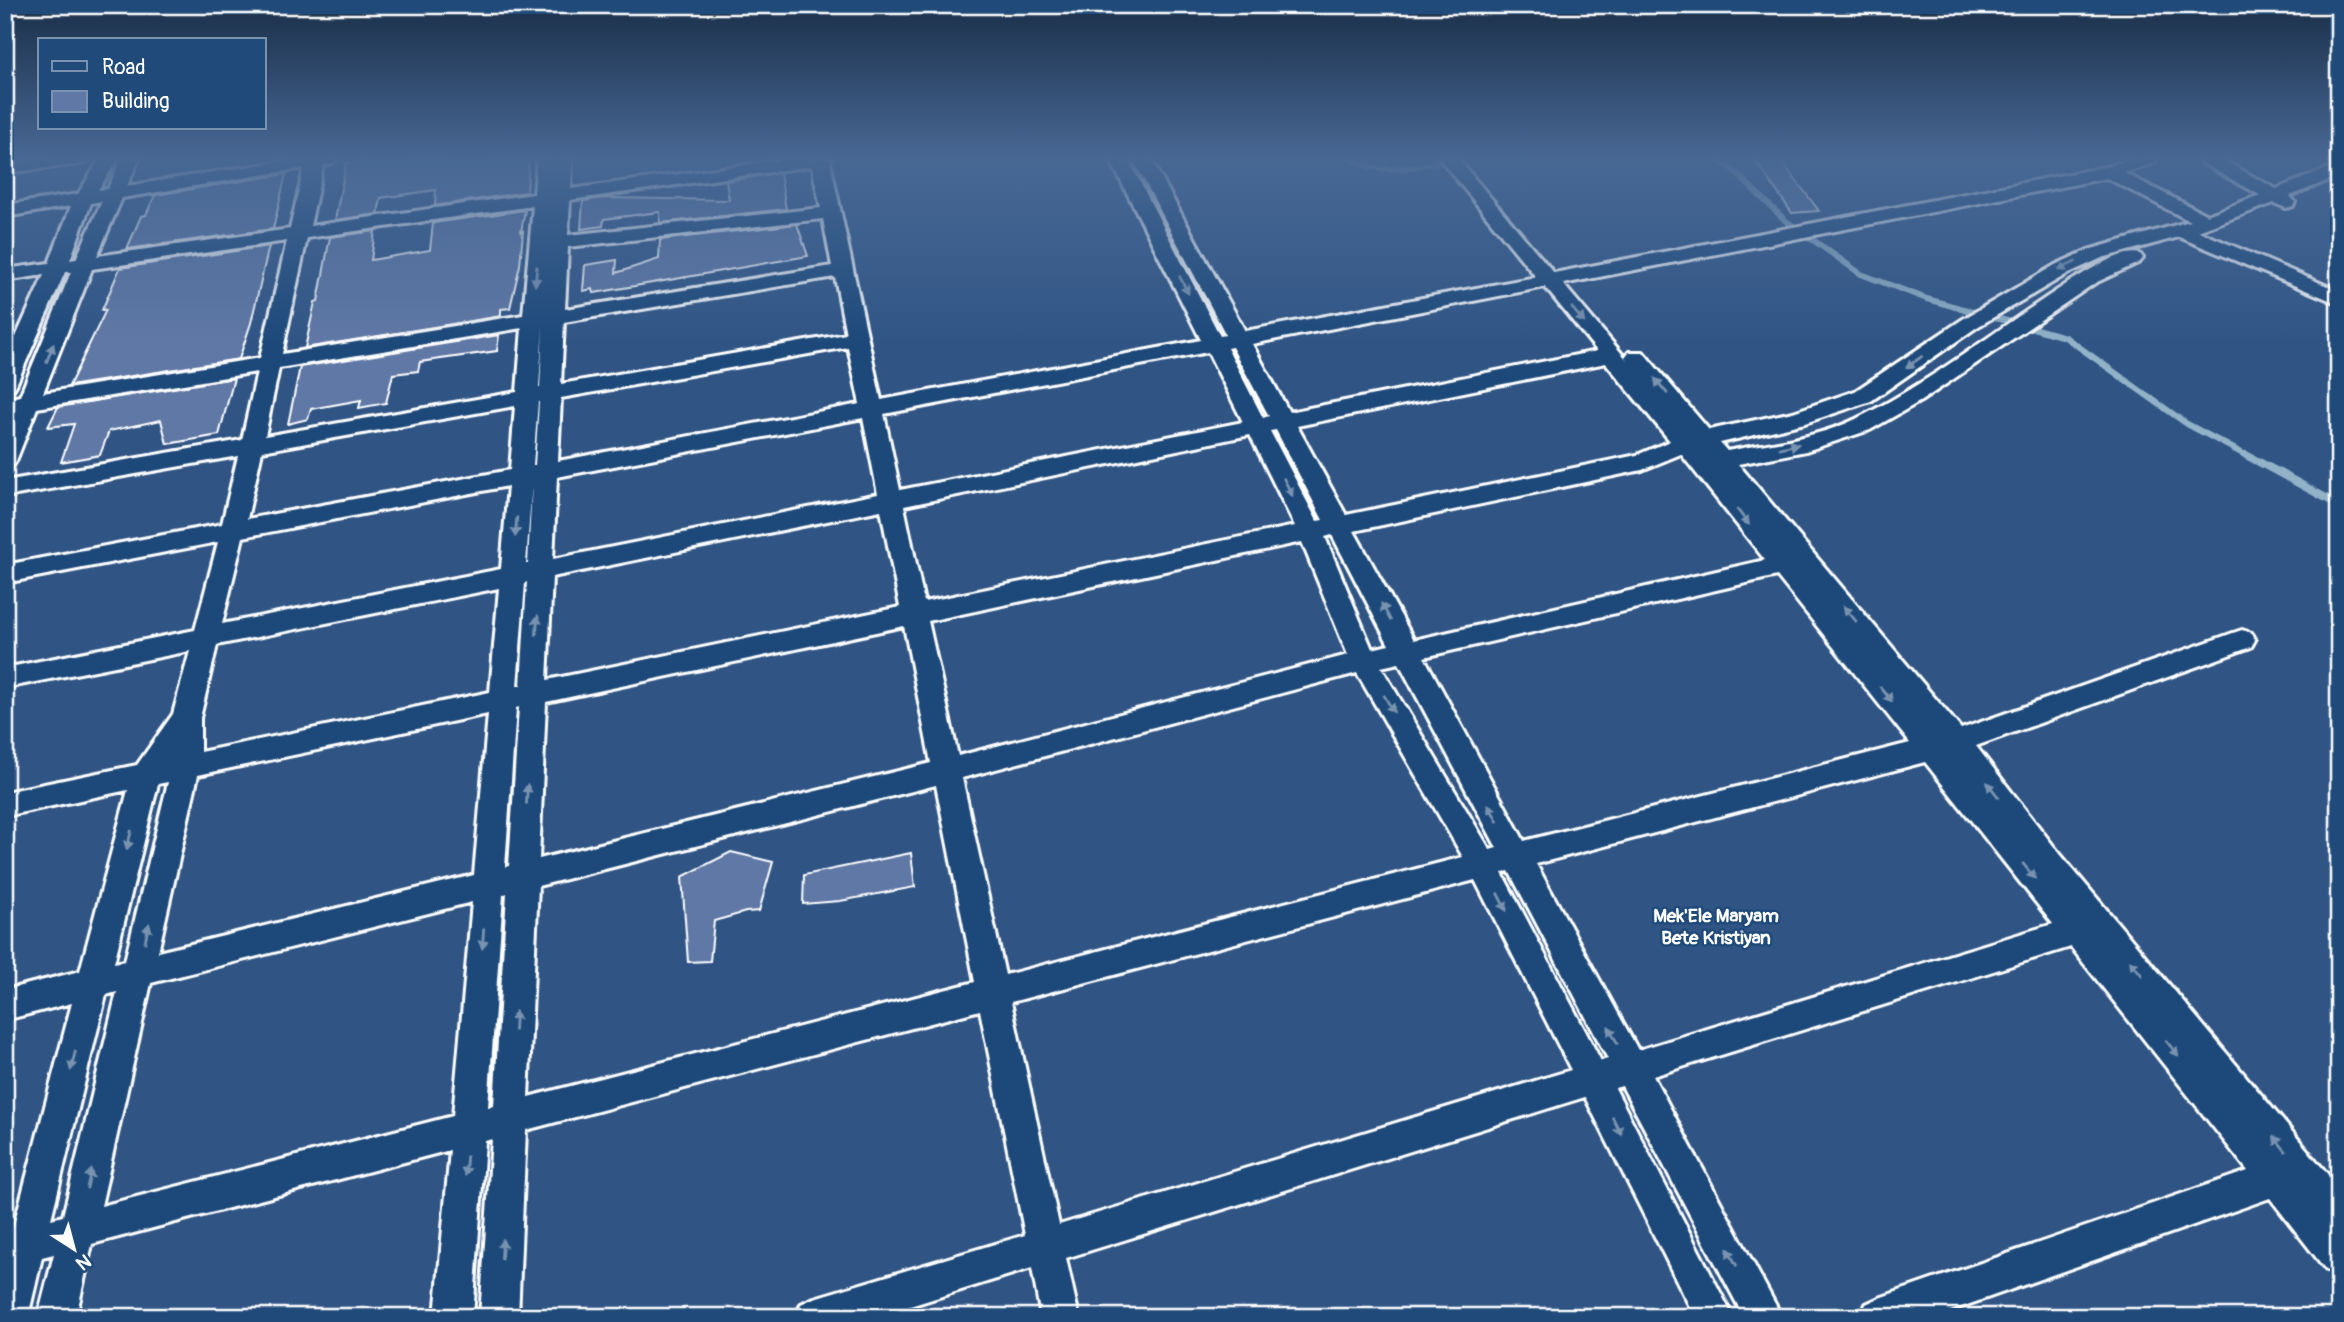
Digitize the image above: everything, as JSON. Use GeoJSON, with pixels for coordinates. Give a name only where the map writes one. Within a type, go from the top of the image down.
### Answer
{"type":"FeatureCollection","features":[{"type":"Feature","properties":{"kind":"street"},"geometry":{"type":"LineString","coordinates":[[5,385],[75,221]]}},
{"type":"Feature","properties":{"kind":"street"},"geometry":{"type":"LineString","coordinates":[[5,461],[102,221]]}},
{"type":"Feature","properties":{"kind":"street"},"geometry":{"type":"LineString","coordinates":[[57,1317],[186,766],[186,718],[233,530],[301,221]]}},
{"type":"Feature","properties":{"kind":"street"},"geometry":{"type":"LineString","coordinates":[[5,275],[384,221]]}},
{"type":"Feature","properties":{"kind":"street"},"geometry":{"type":"LineString","coordinates":[[454,1317],[487,886],[517,697],[541,570],[551,393],[543,319],[550,221]]}},
{"type":"Feature","properties":{"kind":"street"},"geometry":{"type":"LineString","coordinates":[[499,1317],[523,877],[511,576],[527,397],[559,242],[556,221]]}},
{"type":"Feature","properties":{"kind":"street"},"geometry":{"type":"LineString","coordinates":[[559,242],[759,221]]}},
{"type":"Feature","properties":{"kind":"street"},"geometry":{"type":"LineString","coordinates":[[833,221],[1060,1317]]}},
{"type":"Feature","properties":{"kind":"street"},"geometry":{"type":"LineString","coordinates":[[1156,221],[1227,341]]}},
{"type":"Feature","properties":{"kind":"street"},"geometry":{"type":"LineString","coordinates":[[1171,221],[1227,341],[1270,423],[1340,525],[1764,1317]]}},
{"type":"Feature","properties":{"kind":"street"},"geometry":{"type":"LineString","coordinates":[[1510,221],[1703,451],[1943,745],[2045,857],[2289,1174],[2339,1256]]}},
{"type":"Feature","properties":{"kind":"street"},"geometry":{"type":"LineString","coordinates":[[5,574],[1861,221]]}},
{"type":"Feature","properties":{"kind":"street"},"geometry":{"type":"LineString","coordinates":[[2180,221],[2193,230],[2333,290]]}},
{"type":"Feature","properties":{"kind":"street"},"geometry":{"type":"LineString","coordinates":[[5,804],[1642,462],[1703,451],[1805,443],[1862,425],[1913,397],[2039,310],[2102,271],[2215,221]]}},
{"type":"Feature","properties":{"kind":"street"},"geometry":{"type":"LineString","coordinates":[[1703,451],[1863,396],[2010,298],[2095,254],[2234,221]]}},
{"type":"Feature","properties":{"kind":"street"},"geometry":{"type":"LineString","coordinates":[[5,406],[843,270]]}},
{"type":"Feature","properties":{"kind":"street"},"geometry":{"type":"LineString","coordinates":[[1558,278],[1611,355],[1703,451]]}},
{"type":"Feature","properties":{"kind":"street"},"geometry":{"type":"LineString","coordinates":[[5,489],[857,339]]}},
{"type":"Feature","properties":{"kind":"street"},"geometry":{"type":"LineString","coordinates":[[5,678],[1611,355]]}},
{"type":"Feature","properties":{"kind":"street"},"geometry":{"type":"LineString","coordinates":[[1270,423],[1310,531],[1364,661],[1483,865],[1715,1317]]}},
{"type":"Feature","properties":{"kind":"street"},"geometry":{"type":"LineString","coordinates":[[5,1005],[946,771],[1364,661],[1793,563]]}},
{"type":"Feature","properties":{"kind":"street"},"geometry":{"type":"LineString","coordinates":[[16,1246],[1943,745],[2242,640]]}},
{"type":"Feature","properties":{"kind":"street"},"geometry":{"type":"LineString","coordinates":[[9,1317],[16,1246],[93,983],[146,774],[186,718]]}},
{"type":"Feature","properties":{"kind":"street"},"geometry":{"type":"LineString","coordinates":[[1943,745],[2077,931],[2289,1174],[2339,1216]]}},
{"type":"Feature","properties":{"kind":"street"},"geometry":{"type":"LineString","coordinates":[[814,1317],[2077,931]]}},
{"type":"Feature","properties":{"kind":"street"},"geometry":{"type":"LineString","coordinates":[[1879,1317],[2289,1174]]}},
{"type":"Feature","properties":{"kind":"building"},"geometry":{"type":"Polygon","coordinates":[[[139,221],[275,221],[273,229],[127,249],[139,221]]]}},
{"type":"Feature","properties":{"kind":"building"},"geometry":{"type":"Polygon","coordinates":[[[523,221],[520,265],[510,308],[501,309],[501,316],[305,348],[315,302],[318,301],[330,237],[375,231],[371,260],[430,250],[433,223],[523,221]]]}},
{"type":"Feature","properties":{"kind":"building"},"geometry":{"type":"Polygon","coordinates":[[[582,221],[604,221],[603,226],[581,229],[582,221]]]}},
{"type":"Feature","properties":{"kind":"building"},"geometry":{"type":"Polygon","coordinates":[[[797,224],[808,256],[594,293],[593,289],[583,291],[585,265],[617,260],[616,273],[659,259],[660,240],[797,224]]]}},
{"type":"Feature","properties":{"kind":"building"},"geometry":{"type":"Polygon","coordinates":[[[269,246],[251,323],[239,359],[69,386],[106,310],[102,310],[120,268],[269,246]]]}},
{"type":"Feature","properties":{"kind":"building"},"geometry":{"type":"Polygon","coordinates":[[[499,335],[497,351],[420,362],[418,371],[393,374],[386,403],[359,408],[361,400],[311,409],[308,419],[288,424],[300,367],[499,335]]]}},
{"type":"Feature","properties":{"kind":"building"},"geometry":{"type":"Polygon","coordinates":[[[234,378],[219,435],[167,444],[161,420],[109,431],[100,455],[61,462],[74,424],[48,427],[58,407],[234,378]]]}},
{"type":"Feature","properties":{"kind":"building"},"geometry":{"type":"Polygon","coordinates":[[[731,852],[773,862],[759,911],[714,921],[710,961],[688,962],[682,877],[731,852]]]}},
{"type":"Feature","properties":{"kind":"building"},"geometry":{"type":"Polygon","coordinates":[[[911,853],[915,887],[840,901],[803,904],[804,875],[911,853]]]}},
{"type":"Feature","properties":{"kind":"waterway"},"geometry":{"type":"LineString","coordinates":[[1786,221],[1861,274],[1927,299],[2065,337],[2187,424],[2249,457]]}},
{"type":"Feature","properties":{"kind":"waterway"},"geometry":{"type":"LineString","coordinates":[[2246,455],[2339,505]]}},
{"type":"Feature","properties":{"kind":"district","name":"Mek'Ele Maryam Bete Kristiyan"},"geometry":{"type":"Point","coordinates":[1716,927]}}]}
